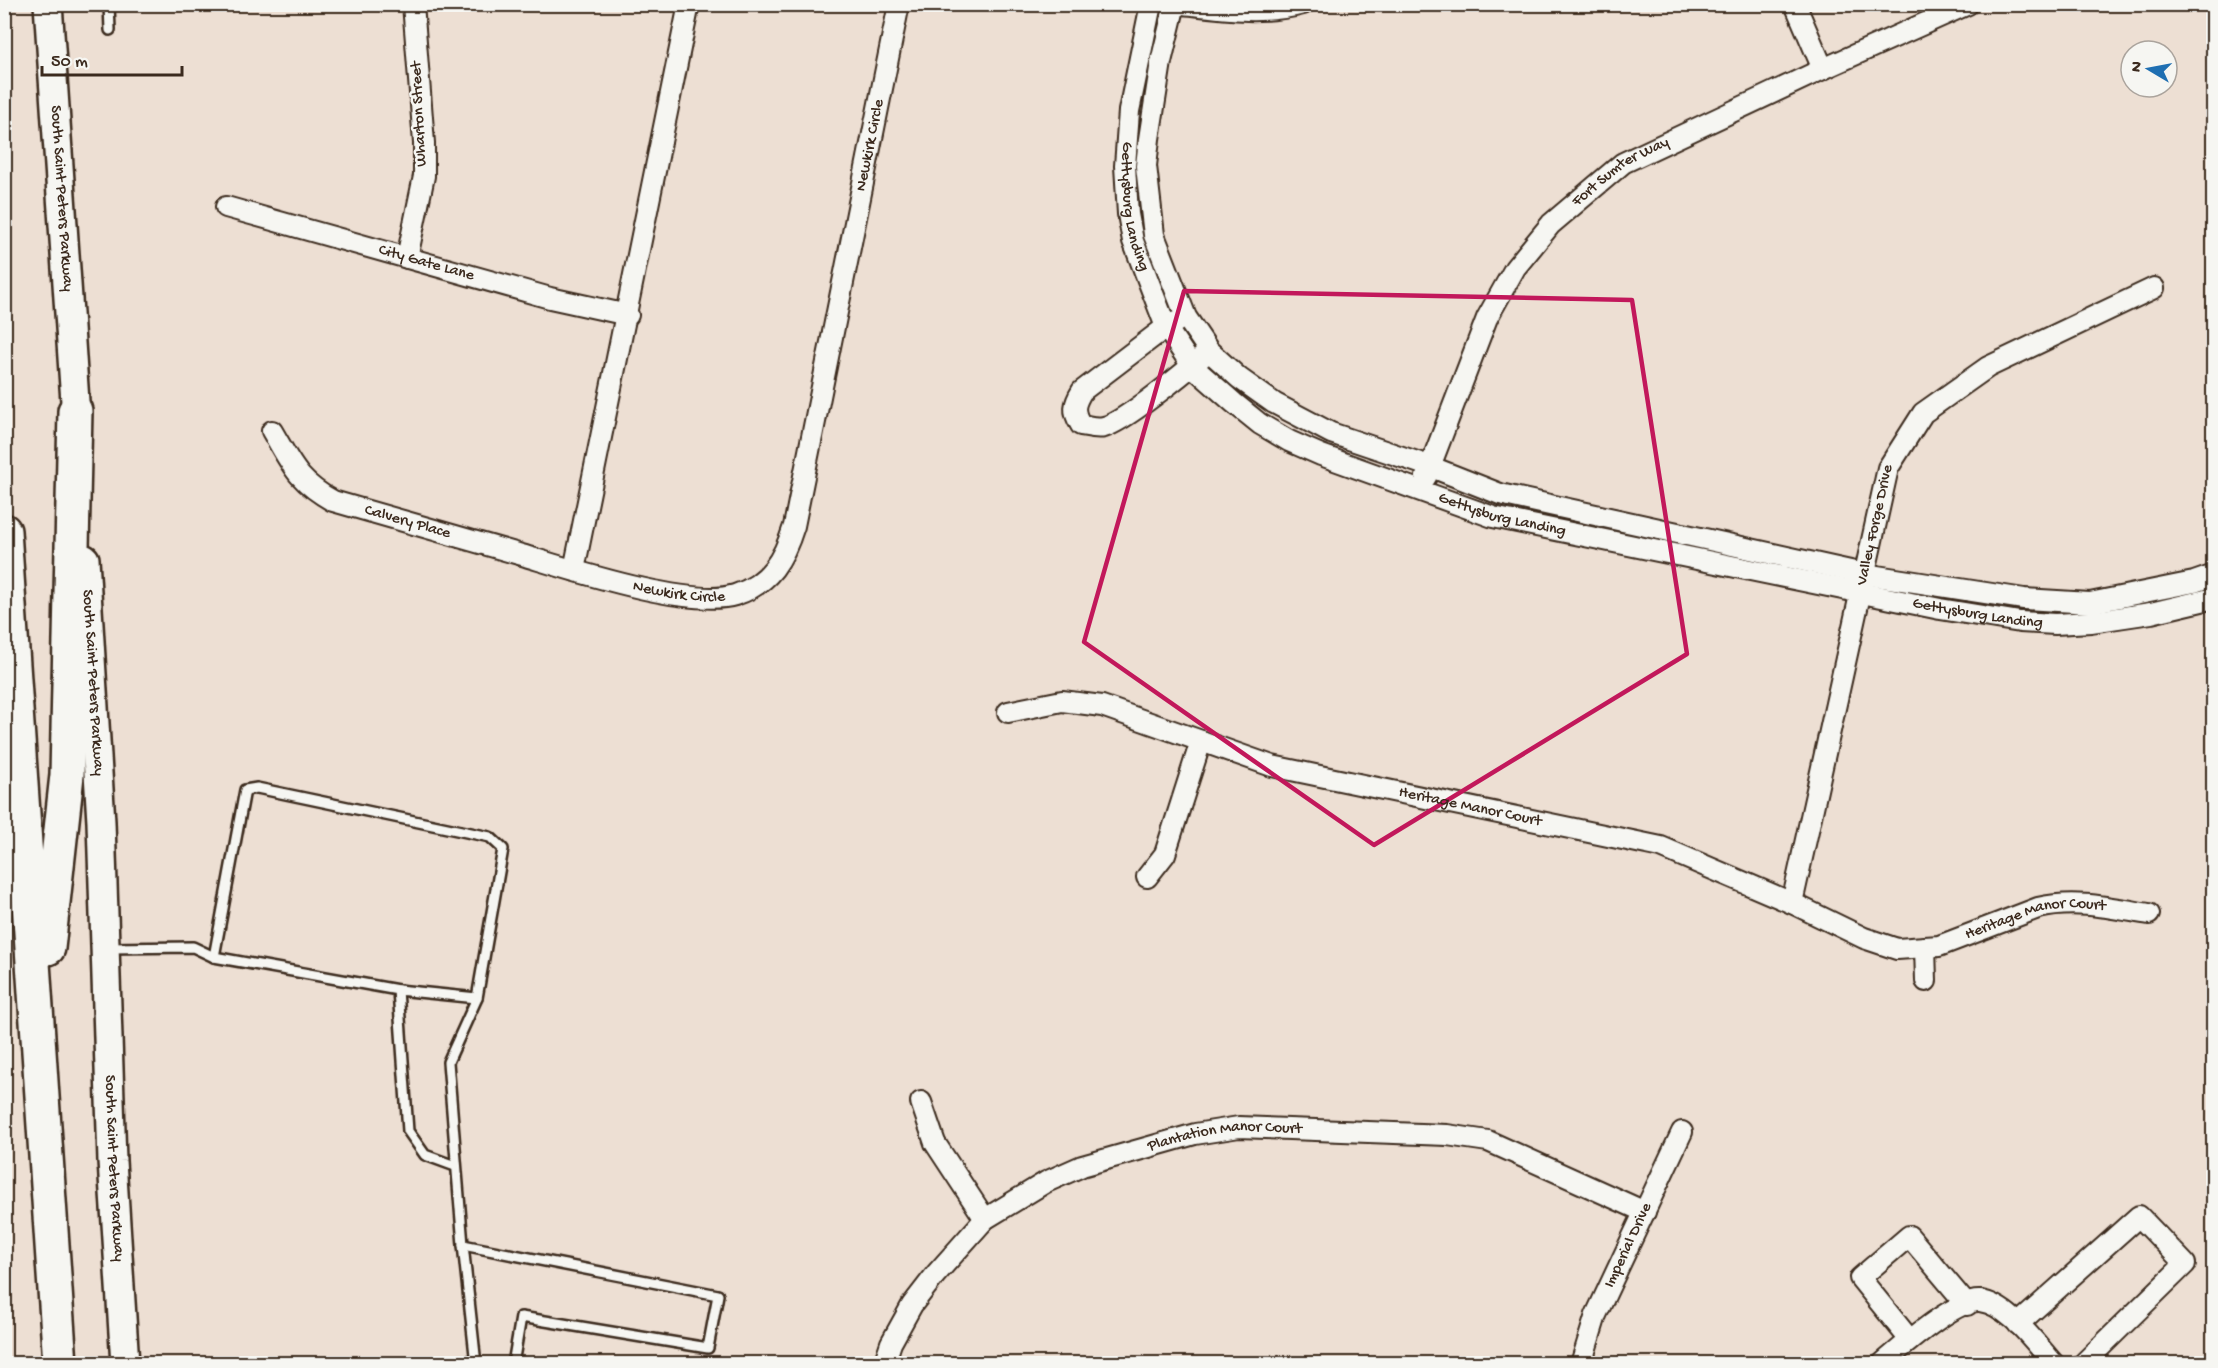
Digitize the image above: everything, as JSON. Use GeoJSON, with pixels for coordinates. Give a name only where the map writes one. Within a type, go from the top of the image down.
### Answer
{"type":"FeatureCollection","features":[{"type":"Feature","properties":{"kind":"highway"},"geometry":{"type":"LineString","coordinates":[[38,1042],[67,775],[75,411]]}},
{"type":"Feature","properties":{"kind":"highway"},"geometry":{"type":"LineString","coordinates":[[4,531],[60,1364]]}},
{"type":"Feature","properties":{"kind":"main road","name":"South Saint Peters Parkway"},"geometry":{"type":"LineString","coordinates":[[48,4],[99,788],[112,1161],[125,1364]]}},
{"type":"Feature","properties":{"kind":"street","name":"Wharton Street"},"geometry":{"type":"LineString","coordinates":[[407,258],[424,176],[424,143],[413,4]]}},
{"type":"Feature","properties":{"kind":"street"},"geometry":{"type":"LineString","coordinates":[[574,570],[628,315],[689,4]]}},
{"type":"Feature","properties":{"kind":"street","name":"Newkirk Circle"},"geometry":{"type":"LineString","coordinates":[[574,570],[625,584],[681,595],[734,596],[754,587],[771,573],[786,551],[797,514],[899,4]]}},
{"type":"Feature","properties":{"kind":"street","name":"Gettysburg Landing"},"geometry":{"type":"LineString","coordinates":[[1151,4],[1129,111],[1125,166],[1128,214],[1133,241],[1166,327],[1192,366],[1260,424],[1289,441],[1321,455],[1492,517],[1860,594],[2020,622],[2055,624],[2091,622],[2151,614],[2214,598]]}},
{"type":"Feature","properties":{"kind":"street","name":"Gettysburg Landing"},"geometry":{"type":"LineString","coordinates":[[1175,4],[1161,62],[1146,166],[1154,235],[1186,317],[1209,351],[1239,378],[1265,397],[1322,428],[1500,494],[1864,574],[2024,599],[2090,603],[2193,582],[2214,575]]}},
{"type":"Feature","properties":{"kind":"street"},"geometry":{"type":"LineString","coordinates":[[1184,4],[1254,12],[1282,10],[1303,4]]}},
{"type":"Feature","properties":{"kind":"street"},"geometry":{"type":"LineString","coordinates":[[1795,4],[1823,69]]}},
{"type":"Feature","properties":{"kind":"street","name":"Fort Sumter Way"},"geometry":{"type":"LineString","coordinates":[[1421,491],[1487,318],[1515,268],[1551,224],[1623,163],[1968,4]]}},
{"type":"Feature","properties":{"kind":"street","name":"City Gate Lane"},"geometry":{"type":"LineString","coordinates":[[226,207],[550,298],[628,315]]}},
{"type":"Feature","properties":{"kind":"street","name":"Valley Forge Drive"},"geometry":{"type":"LineString","coordinates":[[1792,903],[1888,468],[1923,412],[1988,367],[2154,288]]}},
{"type":"Feature","properties":{"kind":"street"},"geometry":{"type":"LineString","coordinates":[[1186,317],[1166,327],[1082,391],[1074,403],[1074,416],[1081,425],[1096,428],[1106,426],[1132,411],[1209,351]]}},
{"type":"Feature","properties":{"kind":"street","name":"Calvery Place"},"geometry":{"type":"LineString","coordinates":[[272,431],[299,477],[314,490],[333,501],[574,570]]}},
{"type":"Feature","properties":{"kind":"street","name":"Heritage Manor Court"},"geometry":{"type":"LineString","coordinates":[[1008,711],[1062,701],[1102,706],[1272,766],[1661,848],[1792,903],[1864,938],[1897,949],[1939,946],[2038,908],[2055,904],[2090,904],[2149,914]]}},
{"type":"Feature","properties":{"kind":"street"},"geometry":{"type":"LineString","coordinates":[[1147,877],[1165,854],[1201,741]]}},
{"type":"Feature","properties":{"kind":"street"},"geometry":{"type":"LineString","coordinates":[[1924,947],[1926,981]]}},
{"type":"Feature","properties":{"kind":"street"},"geometry":{"type":"LineString","coordinates":[[921,1102],[935,1143],[986,1219]]}},
{"type":"Feature","properties":{"kind":"street","name":"Plantation Manor Court"},"geometry":{"type":"LineString","coordinates":[[885,1364],[891,1343],[912,1305],[936,1274],[986,1219],[1046,1182],[1082,1166],[1195,1134],[1239,1127],[1447,1135],[1488,1141],[1645,1212]]}},
{"type":"Feature","properties":{"kind":"street","name":"Imperial Drive"},"geometry":{"type":"LineString","coordinates":[[1581,1364],[1596,1315],[1682,1132]]}},
{"type":"Feature","properties":{"kind":"street"},"geometry":{"type":"LineString","coordinates":[[2019,1324],[2139,1216],[2185,1264],[2082,1364]]}},
{"type":"Feature","properties":{"kind":"street"},"geometry":{"type":"LineString","coordinates":[[1910,1340],[1860,1278],[1909,1236],[1967,1305]]}},
{"type":"Feature","properties":{"kind":"street"},"geometry":{"type":"LineString","coordinates":[[1882,1364],[1950,1310],[1979,1301],[2000,1309],[2019,1324],[2054,1364]]}},
{"type":"Feature","properties":{"kind":"lane"},"geometry":{"type":"LineString","coordinates":[[109,4],[110,30]]}},
{"type":"Feature","properties":{"kind":"lane"},"geometry":{"type":"LineString","coordinates":[[214,957],[245,790],[257,788],[490,837],[503,849],[477,998],[448,1062],[455,1166],[476,1364]]}},
{"type":"Feature","properties":{"kind":"lane"},"geometry":{"type":"LineString","coordinates":[[104,948],[193,947],[214,957],[398,990],[477,998]]}},
{"type":"Feature","properties":{"kind":"lane"},"geometry":{"type":"LineString","coordinates":[[398,990],[408,1131],[425,1155],[455,1166]]}},
{"type":"Feature","properties":{"kind":"lane"},"geometry":{"type":"LineString","coordinates":[[463,1245],[718,1295],[708,1348],[521,1317],[513,1364]]}},
{"type":"Feature","properties":{"kind":"lane"},"geometry":{"type":"LineString","coordinates":[[216,1364],[223,1364]]}},
{"type":"Feature","properties":{"kind":"highlighted area"},"geometry":{"type":"Polygon","coordinates":[[[1184,291],[1632,300],[1687,654],[1374,845],[1084,642],[1184,291]]]}}]}
